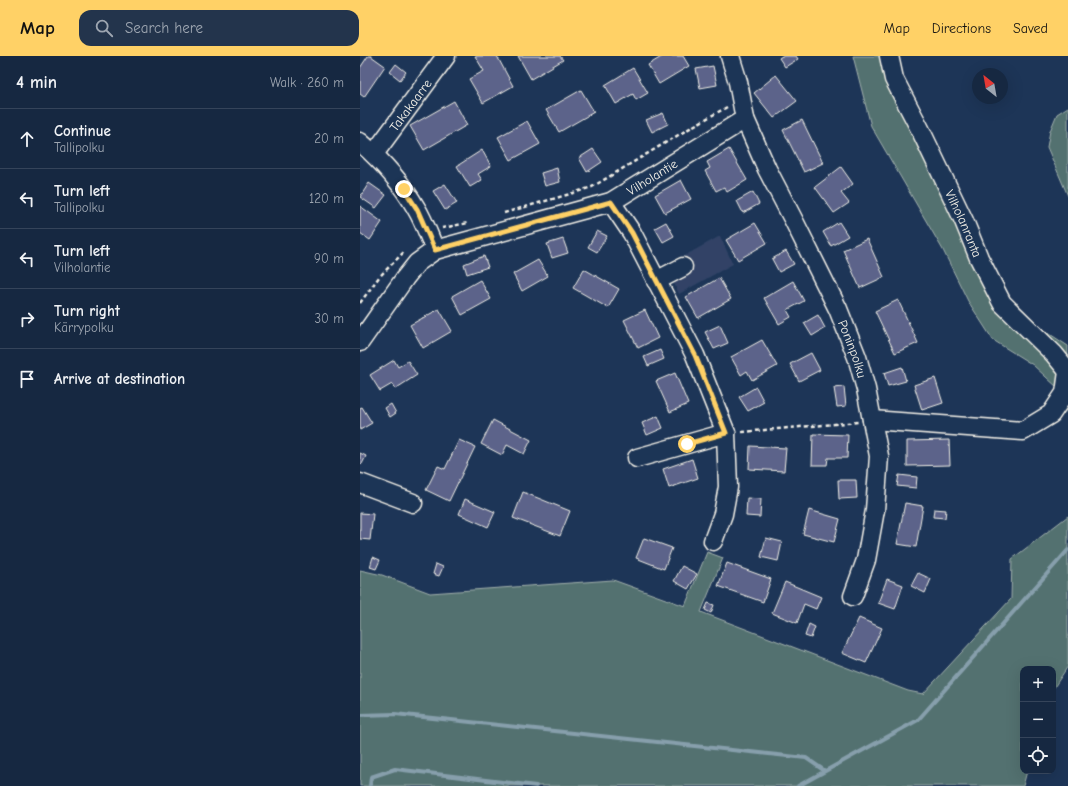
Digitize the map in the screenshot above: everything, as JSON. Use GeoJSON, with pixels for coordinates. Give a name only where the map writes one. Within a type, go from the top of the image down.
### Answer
{"type":"FeatureCollection","features":[{"type":"Feature","properties":{"kind":"street","name":"Takakaarre"},"geometry":{"type":"LineString","coordinates":[[374,154],[446,56]]}},
{"type":"Feature","properties":{"kind":"street"},"geometry":{"type":"LineString","coordinates":[[730,56],[738,82],[745,119]]}},
{"type":"Feature","properties":{"kind":"street","name":"Vilholanranta"},"geometry":{"type":"LineString","coordinates":[[872,420],[1023,431],[1051,414],[1065,393],[1068,371],[1054,354],[1002,303],[979,258],[920,129],[894,79],[890,56]]}},
{"type":"Feature","properties":{"kind":"street","name":"Vilholantie"},"geometry":{"type":"LineString","coordinates":[[360,342],[432,242],[611,202],[745,119]]}},
{"type":"Feature","properties":{"kind":"street","name":"Poninpolku"},"geometry":{"type":"LineString","coordinates":[[745,119],[767,169],[794,218],[838,309],[857,357],[872,420],[879,456],[876,510],[866,560],[853,596]]}},
{"type":"Feature","properties":{"kind":"street"},"geometry":{"type":"LineString","coordinates":[[360,142],[374,154],[404,189],[417,209],[432,242]]}},
{"type":"Feature","properties":{"kind":"street"},"geometry":{"type":"LineString","coordinates":[[611,202],[632,233],[695,355],[726,433],[728,487],[723,514],[713,541]]}},
{"type":"Feature","properties":{"kind":"street"},"geometry":{"type":"LineString","coordinates":[[656,281],[683,267]]}},
{"type":"Feature","properties":{"kind":"street"},"geometry":{"type":"LineString","coordinates":[[637,458],[726,433]]}},
{"type":"Feature","properties":{"kind":"street"},"geometry":{"type":"LineString","coordinates":[[360,483],[413,503]]}},
{"type":"Feature","properties":{"kind":"path"},"geometry":{"type":"LineString","coordinates":[[500,215],[592,186],[728,106]]}},
{"type":"Feature","properties":{"kind":"path"},"geometry":{"type":"LineString","coordinates":[[432,242],[441,228],[472,222]]}},
{"type":"Feature","properties":{"kind":"path"},"geometry":{"type":"LineString","coordinates":[[360,303],[379,277],[409,248]]}},
{"type":"Feature","properties":{"kind":"path"},"geometry":{"type":"LineString","coordinates":[[726,433],[872,420]]}},
{"type":"Feature","properties":{"kind":"shaded area"},"geometry":{"type":"Polygon","coordinates":[[[720,236],[733,264],[679,294],[666,266],[720,236]]]}},
{"type":"Feature","properties":{"kind":"green space"},"geometry":{"type":"Polygon","coordinates":[[[853,56],[898,56],[904,80],[966,208],[1008,300],[1033,323],[1068,346],[1067,413],[1058,388],[1033,365],[993,340],[968,301],[943,250],[871,126],[853,56]]]}},
{"type":"Feature","properties":{"kind":"green space"},"geometry":{"type":"Polygon","coordinates":[[[1068,107],[1068,196],[1047,147],[1050,131],[1057,114],[1068,107]]]}},
{"type":"Feature","properties":{"kind":"green space"},"geometry":{"type":"Polygon","coordinates":[[[1068,516],[1068,666],[1056,684],[1056,666],[1020,666],[1020,774],[1026,774],[1023,786],[360,786],[360,570],[382,575],[430,593],[613,580],[685,606],[707,552],[723,558],[701,612],[908,691],[923,694],[1011,599],[1012,559],[1068,516]]]}},
{"type":"Feature","properties":{"kind":"building"},"geometry":{"type":"Polygon","coordinates":[[[368,56],[371,56],[385,66],[364,97],[360,94],[360,68],[368,56]]]}},
{"type":"Feature","properties":{"kind":"building"},"geometry":{"type":"Polygon","coordinates":[[[475,56],[497,56],[513,86],[483,103],[469,79],[484,71],[475,56]]]}},
{"type":"Feature","properties":{"kind":"building"},"geometry":{"type":"Polygon","coordinates":[[[518,56],[560,56],[563,60],[531,79],[518,56]]]}},
{"type":"Feature","properties":{"kind":"building"},"geometry":{"type":"Polygon","coordinates":[[[663,56],[683,56],[689,66],[659,84],[648,65],[663,56]]]}},
{"type":"Feature","properties":{"kind":"building"},"geometry":{"type":"Polygon","coordinates":[[[782,56],[796,56],[798,59],[785,67],[779,58],[782,56]]]}},
{"type":"Feature","properties":{"kind":"building"},"geometry":{"type":"Polygon","coordinates":[[[396,64],[406,72],[400,80],[390,72],[396,64]]]}},
{"type":"Feature","properties":{"kind":"building"},"geometry":{"type":"Polygon","coordinates":[[[713,66],[717,85],[700,88],[696,69],[713,66]]]}},
{"type":"Feature","properties":{"kind":"building"},"geometry":{"type":"Polygon","coordinates":[[[633,68],[648,93],[636,100],[633,94],[616,104],[605,85],[633,68]]]}},
{"type":"Feature","properties":{"kind":"building"},"geometry":{"type":"Polygon","coordinates":[[[776,75],[797,101],[774,118],[754,93],[776,75]]]}},
{"type":"Feature","properties":{"kind":"building"},"geometry":{"type":"Polygon","coordinates":[[[581,90],[594,112],[559,132],[546,110],[581,90]]]}},
{"type":"Feature","properties":{"kind":"building"},"geometry":{"type":"Polygon","coordinates":[[[454,101],[467,125],[424,150],[410,126],[454,101]]]}},
{"type":"Feature","properties":{"kind":"building"},"geometry":{"type":"Polygon","coordinates":[[[663,113],[668,124],[652,132],[646,120],[663,113]]]}},
{"type":"Feature","properties":{"kind":"building"},"geometry":{"type":"Polygon","coordinates":[[[802,120],[823,163],[804,172],[783,130],[802,120]]]}},
{"type":"Feature","properties":{"kind":"building"},"geometry":{"type":"Polygon","coordinates":[[[527,121],[540,144],[511,160],[498,137],[527,121]]]}},
{"type":"Feature","properties":{"kind":"building"},"geometry":{"type":"Polygon","coordinates":[[[593,149],[602,162],[587,172],[579,158],[593,149]]]}},
{"type":"Feature","properties":{"kind":"building"},"geometry":{"type":"Polygon","coordinates":[[[729,149],[747,180],[727,192],[724,187],[716,191],[705,171],[710,168],[707,162],[729,149]]]}},
{"type":"Feature","properties":{"kind":"building"},"geometry":{"type":"Polygon","coordinates":[[[482,150],[491,166],[478,174],[482,180],[470,187],[457,166],[482,150]]]}},
{"type":"Feature","properties":{"kind":"building"},"geometry":{"type":"Polygon","coordinates":[[[841,167],[853,184],[841,193],[849,203],[834,213],[815,187],[841,167]]]}},
{"type":"Feature","properties":{"kind":"building"},"geometry":{"type":"Polygon","coordinates":[[[557,168],[560,182],[545,186],[541,173],[557,168]]]}},
{"type":"Feature","properties":{"kind":"building"},"geometry":{"type":"Polygon","coordinates":[[[681,180],[691,199],[665,213],[655,195],[681,180]]]}},
{"type":"Feature","properties":{"kind":"building"},"geometry":{"type":"Polygon","coordinates":[[[369,183],[386,195],[376,208],[360,197],[369,183]]]}},
{"type":"Feature","properties":{"kind":"building"},"geometry":{"type":"Polygon","coordinates":[[[445,184],[457,203],[445,210],[433,191],[445,184]]]}},
{"type":"Feature","properties":{"kind":"building"},"geometry":{"type":"Polygon","coordinates":[[[753,192],[759,204],[743,213],[737,201],[753,192]]]}},
{"type":"Feature","properties":{"kind":"building"},"geometry":{"type":"Polygon","coordinates":[[[360,206],[382,222],[370,240],[360,233],[360,206]]]}},
{"type":"Feature","properties":{"kind":"building"},"geometry":{"type":"Polygon","coordinates":[[[666,222],[674,236],[663,242],[655,228],[666,222]]]}},
{"type":"Feature","properties":{"kind":"building"},"geometry":{"type":"Polygon","coordinates":[[[839,222],[848,236],[831,246],[823,232],[839,222]]]}},
{"type":"Feature","properties":{"kind":"building"},"geometry":{"type":"Polygon","coordinates":[[[755,223],[767,243],[738,260],[726,240],[755,223]]]}},
{"type":"Feature","properties":{"kind":"building"},"geometry":{"type":"Polygon","coordinates":[[[597,231],[607,236],[597,252],[588,247],[597,231]]]}},
{"type":"Feature","properties":{"kind":"building"},"geometry":{"type":"Polygon","coordinates":[[[563,239],[568,253],[552,258],[547,244],[563,239]]]}},
{"type":"Feature","properties":{"kind":"building"},"geometry":{"type":"Polygon","coordinates":[[[867,239],[884,277],[860,288],[843,250],[867,239]]]}},
{"type":"Feature","properties":{"kind":"building"},"geometry":{"type":"Polygon","coordinates":[[[786,251],[794,264],[779,272],[772,259],[786,251]]]}},
{"type":"Feature","properties":{"kind":"building"},"geometry":{"type":"Polygon","coordinates":[[[484,256],[488,267],[467,274],[464,264],[484,256]]]}},
{"type":"Feature","properties":{"kind":"building"},"geometry":{"type":"Polygon","coordinates":[[[538,260],[548,276],[522,291],[513,274],[538,260]]]}},
{"type":"Feature","properties":{"kind":"building"},"geometry":{"type":"Polygon","coordinates":[[[584,269],[619,289],[608,308],[573,288],[584,269]]]}},
{"type":"Feature","properties":{"kind":"building"},"geometry":{"type":"Polygon","coordinates":[[[719,278],[731,299],[698,318],[686,297],[719,278]]]}},
{"type":"Feature","properties":{"kind":"building"},"geometry":{"type":"Polygon","coordinates":[[[480,280],[491,299],[462,315],[452,296],[480,280]]]}},
{"type":"Feature","properties":{"kind":"building"},"geometry":{"type":"Polygon","coordinates":[[[793,281],[804,301],[787,310],[791,317],[779,324],[764,298],[793,281]]]}},
{"type":"Feature","properties":{"kind":"building"},"geometry":{"type":"Polygon","coordinates":[[[898,300],[918,343],[895,353],[875,311],[898,300]]]}},
{"type":"Feature","properties":{"kind":"building"},"geometry":{"type":"Polygon","coordinates":[[[439,309],[452,331],[423,348],[410,325],[439,309]]]}},
{"type":"Feature","properties":{"kind":"building"},"geometry":{"type":"Polygon","coordinates":[[[645,310],[658,338],[638,348],[624,320],[645,310]]]}},
{"type":"Feature","properties":{"kind":"building"},"geometry":{"type":"Polygon","coordinates":[[[818,315],[825,328],[812,336],[804,323],[818,315]]]}},
{"type":"Feature","properties":{"kind":"building"},"geometry":{"type":"Polygon","coordinates":[[[720,325],[728,343],[714,349],[705,332],[720,325]]]}},
{"type":"Feature","properties":{"kind":"building"},"geometry":{"type":"Polygon","coordinates":[[[762,340],[777,366],[752,380],[747,371],[741,375],[731,357],[762,340]]]}},
{"type":"Feature","properties":{"kind":"building"},"geometry":{"type":"Polygon","coordinates":[[[660,350],[664,359],[648,366],[644,357],[660,350]]]}},
{"type":"Feature","properties":{"kind":"building"},"geometry":{"type":"Polygon","coordinates":[[[811,353],[820,370],[799,381],[790,364],[811,353]]]}},
{"type":"Feature","properties":{"kind":"building"},"geometry":{"type":"Polygon","coordinates":[[[394,360],[398,367],[408,361],[417,375],[395,389],[392,384],[380,391],[370,375],[394,360]]]}},
{"type":"Feature","properties":{"kind":"building"},"geometry":{"type":"Polygon","coordinates":[[[902,367],[906,381],[888,386],[884,373],[902,367]]]}},
{"type":"Feature","properties":{"kind":"building"},"geometry":{"type":"Polygon","coordinates":[[[675,373],[688,404],[670,412],[656,381],[675,373]]]}},
{"type":"Feature","properties":{"kind":"building"},"geometry":{"type":"Polygon","coordinates":[[[935,378],[943,403],[922,410],[914,385],[935,378]]]}},
{"type":"Feature","properties":{"kind":"building"},"geometry":{"type":"Polygon","coordinates":[[[756,387],[764,402],[748,411],[739,397],[756,387]]]}},
{"type":"Feature","properties":{"kind":"building"},"geometry":{"type":"Polygon","coordinates":[[[844,387],[846,406],[837,407],[834,388],[844,387]]]}},
{"type":"Feature","properties":{"kind":"building"},"geometry":{"type":"Polygon","coordinates":[[[391,404],[396,413],[390,417],[385,408],[391,404]]]}},
{"type":"Feature","properties":{"kind":"building"},"geometry":{"type":"Polygon","coordinates":[[[362,407],[372,423],[360,430],[360,408],[362,407]]]}},
{"type":"Feature","properties":{"kind":"building"},"geometry":{"type":"Polygon","coordinates":[[[658,416],[663,428],[647,435],[642,423],[658,416]]]}},
{"type":"Feature","properties":{"kind":"building"},"geometry":{"type":"Polygon","coordinates":[[[493,420],[531,440],[524,454],[507,445],[502,455],[481,444],[493,420]]]}},
{"type":"Feature","properties":{"kind":"building"},"geometry":{"type":"Polygon","coordinates":[[[813,434],[848,435],[847,458],[828,458],[827,465],[812,465],[813,434]]]}},
{"type":"Feature","properties":{"kind":"building"},"geometry":{"type":"Polygon","coordinates":[[[459,440],[475,447],[449,501],[426,490],[438,466],[445,469],[459,440]]]}},
{"type":"Feature","properties":{"kind":"building"},"geometry":{"type":"Polygon","coordinates":[[[949,440],[950,465],[907,466],[907,441],[949,440]]]}},
{"type":"Feature","properties":{"kind":"building"},"geometry":{"type":"Polygon","coordinates":[[[750,446],[786,448],[784,471],[749,469],[750,446]]]}},
{"type":"Feature","properties":{"kind":"building"},"geometry":{"type":"Polygon","coordinates":[[[360,453],[366,456],[362,464],[360,463],[360,453]]]}},
{"type":"Feature","properties":{"kind":"building"},"geometry":{"type":"Polygon","coordinates":[[[692,459],[698,478],[669,488],[663,469],[692,459]]]}},
{"type":"Feature","properties":{"kind":"building"},"geometry":{"type":"Polygon","coordinates":[[[899,475],[917,477],[916,488],[897,486],[899,475]]]}},
{"type":"Feature","properties":{"kind":"building"},"geometry":{"type":"Polygon","coordinates":[[[838,480],[856,480],[857,498],[839,499],[838,480]]]}},
{"type":"Feature","properties":{"kind":"building"},"geometry":{"type":"Polygon","coordinates":[[[523,492],[570,511],[560,536],[513,518],[523,492]]]}},
{"type":"Feature","properties":{"kind":"building"},"geometry":{"type":"Polygon","coordinates":[[[747,498],[761,499],[760,517],[746,516],[747,498]]]}},
{"type":"Feature","properties":{"kind":"building"},"geometry":{"type":"Polygon","coordinates":[[[465,499],[495,512],[488,527],[459,514],[465,499]]]}},
{"type":"Feature","properties":{"kind":"building"},"geometry":{"type":"Polygon","coordinates":[[[905,503],[923,506],[916,547],[897,544],[905,503]]]}},
{"type":"Feature","properties":{"kind":"building"},"geometry":{"type":"Polygon","coordinates":[[[934,509],[946,510],[945,518],[933,517],[934,509]]]}},
{"type":"Feature","properties":{"kind":"building"},"geometry":{"type":"Polygon","coordinates":[[[809,510],[840,519],[834,542],[803,534],[809,510]]]}},
{"type":"Feature","properties":{"kind":"building"},"geometry":{"type":"Polygon","coordinates":[[[360,513],[373,514],[370,540],[360,539],[360,513]]]}},
{"type":"Feature","properties":{"kind":"building"},"geometry":{"type":"Polygon","coordinates":[[[644,538],[672,548],[664,569],[636,558],[644,538]]]}},
{"type":"Feature","properties":{"kind":"building"},"geometry":{"type":"Polygon","coordinates":[[[766,538],[782,542],[778,561],[761,557],[766,538]]]}},
{"type":"Feature","properties":{"kind":"building"},"geometry":{"type":"Polygon","coordinates":[[[373,557],[380,560],[376,569],[370,567],[373,557]]]}},
{"type":"Feature","properties":{"kind":"building"},"geometry":{"type":"Polygon","coordinates":[[[727,563],[771,579],[763,602],[718,586],[727,563]]]}},
{"type":"Feature","properties":{"kind":"building"},"geometry":{"type":"Polygon","coordinates":[[[436,564],[443,567],[439,576],[433,574],[436,564]]]}},
{"type":"Feature","properties":{"kind":"building"},"geometry":{"type":"Polygon","coordinates":[[[682,566],[697,574],[688,589],[674,581],[682,566]]]}},
{"type":"Feature","properties":{"kind":"building"},"geometry":{"type":"Polygon","coordinates":[[[918,573],[931,579],[925,593],[911,586],[918,573]]]}},
{"type":"Feature","properties":{"kind":"building"},"geometry":{"type":"Polygon","coordinates":[[[887,579],[903,585],[895,609],[878,603],[887,579]]]}},
{"type":"Feature","properties":{"kind":"building"},"geometry":{"type":"Polygon","coordinates":[[[785,582],[821,597],[816,609],[804,604],[797,623],[772,613],[785,582]]]}},
{"type":"Feature","properties":{"kind":"building"},"geometry":{"type":"Polygon","coordinates":[[[708,603],[714,605],[711,613],[705,610],[708,603]]]}},
{"type":"Feature","properties":{"kind":"building"},"geometry":{"type":"Polygon","coordinates":[[[859,618],[882,628],[866,663],[842,653],[859,618]]]}},
{"type":"Feature","properties":{"kind":"building"},"geometry":{"type":"Polygon","coordinates":[[[809,624],[815,627],[811,638],[805,636],[809,624]]]}},
{"type":"Feature","properties":{"kind":"waterway"},"geometry":{"type":"LineString","coordinates":[[798,786],[918,720],[1068,550]]}},
{"type":"Feature","properties":{"kind":"waterway"},"geometry":{"type":"LineString","coordinates":[[360,715],[395,714],[806,758],[825,771]]}},
{"type":"Feature","properties":{"kind":"waterway"},"geometry":{"type":"LineString","coordinates":[[370,786],[371,777],[395,769],[536,786]]}},
{"type":"Feature","properties":{"kind":"route"},"geometry":{"type":"LineString","coordinates":[[404,189],[417,209],[435,250],[611,202],[632,233],[695,355],[726,433],[687,444]]}}]}
